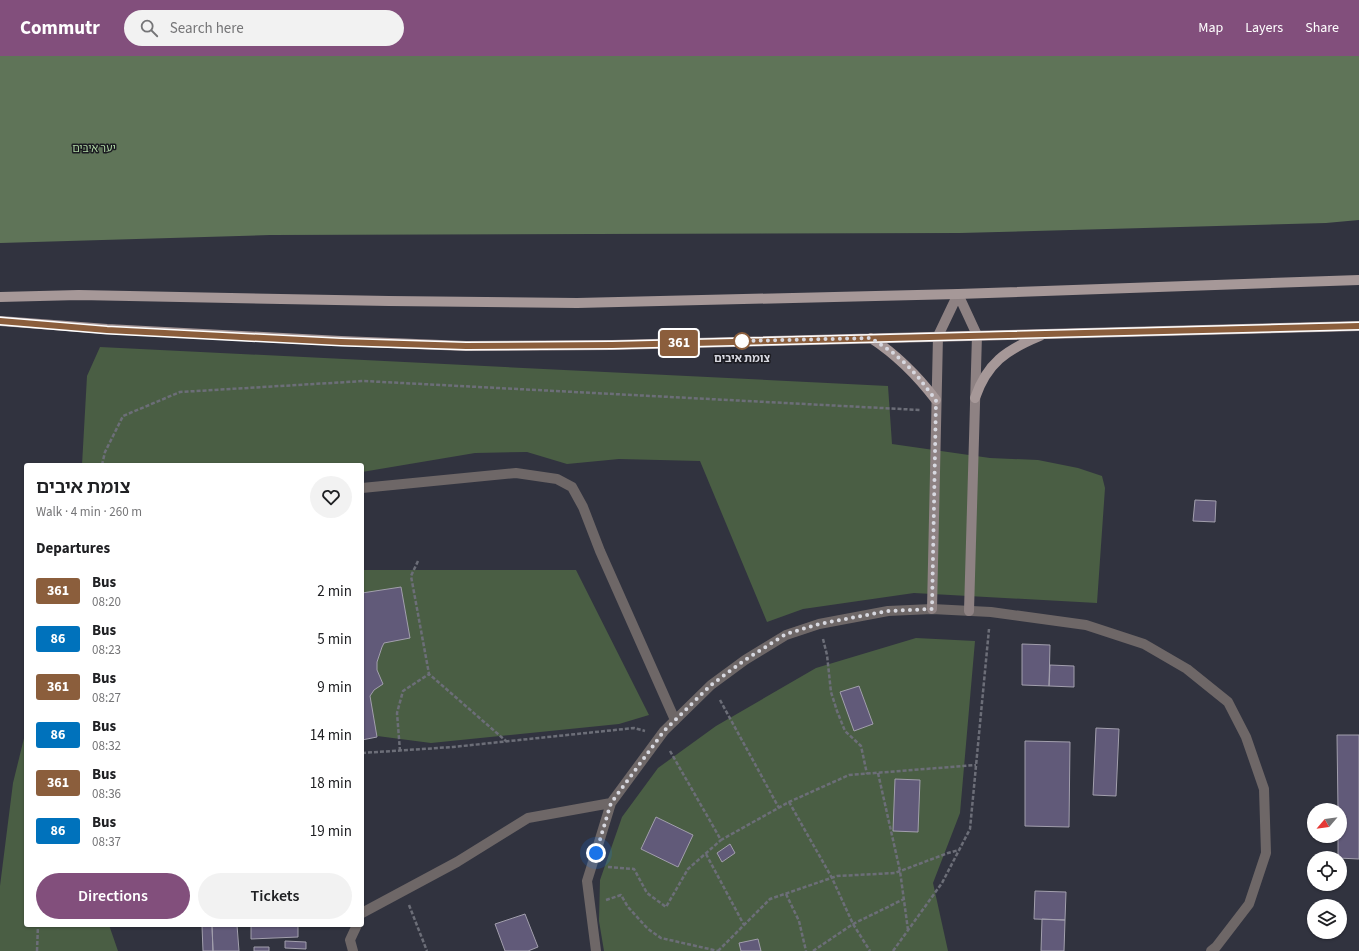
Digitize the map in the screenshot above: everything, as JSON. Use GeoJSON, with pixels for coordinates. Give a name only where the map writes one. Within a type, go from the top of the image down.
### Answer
{"type":"FeatureCollection","features":[{"type":"Feature","properties":{"kind":"main road"},"geometry":{"type":"LineString","coordinates":[[0,297],[79,295],[389,302],[577,303],[958,294],[1359,280]]}},
{"type":"Feature","properties":{"kind":"main road"},"geometry":{"type":"LineString","coordinates":[[958,294],[977,336],[969,611]]}},
{"type":"Feature","properties":{"kind":"main road"},"geometry":{"type":"LineString","coordinates":[[932,609],[938,336],[958,294]]}},
{"type":"Feature","properties":{"kind":"main road"},"geometry":{"type":"LineString","coordinates":[[0,321],[107,330],[341,342],[466,346],[612,345],[1359,326]]}},
{"type":"Feature","properties":{"kind":"main road"},"geometry":{"type":"LineString","coordinates":[[975,398],[986,373],[996,361],[1021,344],[1045,334]]}},
{"type":"Feature","properties":{"kind":"main road"},"geometry":{"type":"LineString","coordinates":[[871,338],[892,352],[906,364],[936,400]]}},
{"type":"Feature","properties":{"kind":"street"},"geometry":{"type":"LineString","coordinates":[[364,488],[516,473],[557,479],[572,487],[583,507],[600,551],[675,720]]}},
{"type":"Feature","properties":{"kind":"street"},"geometry":{"type":"LineString","coordinates":[[596,951],[587,881],[611,803],[661,735],[675,720],[711,685],[745,660],[786,634],[819,624],[888,611],[932,609],[991,612],[1086,625],[1144,644],[1187,669],[1228,702],[1246,737],[1264,789],[1266,853],[1250,904],[1216,947],[1211,951]]}},
{"type":"Feature","properties":{"kind":"street"},"geometry":{"type":"LineString","coordinates":[[364,913],[457,862],[528,818],[611,803]]}},
{"type":"Feature","properties":{"kind":"street"},"geometry":{"type":"LineString","coordinates":[[353,951],[350,940],[356,927]]}},
{"type":"Feature","properties":{"kind":"path"},"geometry":{"type":"LineString","coordinates":[[102,463],[105,452],[123,416],[180,392],[364,381],[936,411]]}},
{"type":"Feature","properties":{"kind":"path"},"geometry":{"type":"LineString","coordinates":[[418,561],[411,576],[429,674],[506,741]]}},
{"type":"Feature","properties":{"kind":"path"},"geometry":{"type":"LineString","coordinates":[[894,951],[942,883],[970,829],[991,612]]}},
{"type":"Feature","properties":{"kind":"path"},"geometry":{"type":"LineString","coordinates":[[819,624],[827,655],[831,692],[837,711],[845,731],[861,746],[867,774]]}},
{"type":"Feature","properties":{"kind":"path"},"geometry":{"type":"LineString","coordinates":[[400,751],[398,713],[403,691],[429,674]]}},
{"type":"Feature","properties":{"kind":"path"},"geometry":{"type":"LineString","coordinates":[[711,685],[779,808]]}},
{"type":"Feature","properties":{"kind":"path"},"geometry":{"type":"LineString","coordinates":[[364,753],[400,751],[634,728],[661,735],[721,840]]}},
{"type":"Feature","properties":{"kind":"path"},"geometry":{"type":"LineString","coordinates":[[592,865],[634,870],[647,893],[666,908],[688,869],[721,840],[789,802],[849,775],[976,765]]}},
{"type":"Feature","properties":{"kind":"path"},"geometry":{"type":"LineString","coordinates":[[878,773],[900,871],[908,931]]}},
{"type":"Feature","properties":{"kind":"path"},"geometry":{"type":"LineString","coordinates":[[789,802],[832,878],[853,924],[870,951]]}},
{"type":"Feature","properties":{"kind":"path"},"geometry":{"type":"LineString","coordinates":[[590,904],[621,895],[628,907],[648,929],[661,938],[718,951],[770,899],[837,876],[894,873],[959,850]]}},
{"type":"Feature","properties":{"kind":"path"},"geometry":{"type":"LineString","coordinates":[[706,854],[744,925]]}},
{"type":"Feature","properties":{"kind":"path"},"geometry":{"type":"LineString","coordinates":[[403,891],[427,951]]}},
{"type":"Feature","properties":{"kind":"path"},"geometry":{"type":"LineString","coordinates":[[786,894],[799,921],[806,951]]}},
{"type":"Feature","properties":{"kind":"path"},"geometry":{"type":"LineString","coordinates":[[813,951],[853,924],[904,899]]}},
{"type":"Feature","properties":{"kind":"path"},"geometry":{"type":"LineString","coordinates":[[37,951],[38,927]]}},
{"type":"Feature","properties":{"kind":"green space","name":"יער איבים"},"geometry":{"type":"Polygon","coordinates":[[[0,56],[1359,56],[1359,220],[1326,223],[960,233],[270,235],[0,243],[0,56]]]}},
{"type":"Feature","properties":{"kind":"green space"},"geometry":{"type":"Polygon","coordinates":[[[100,347],[888,386],[892,444],[990,458],[1038,460],[1078,468],[1102,476],[1105,488],[1097,603],[914,593],[803,609],[767,622],[700,461],[619,459],[567,464],[527,452],[475,453],[364,472],[364,463],[82,463],[87,376],[100,347]]]}},
{"type":"Feature","properties":{"kind":"green space"},"geometry":{"type":"Polygon","coordinates":[[[364,570],[576,570],[649,715],[619,724],[431,743],[364,734],[364,570]]]}},
{"type":"Feature","properties":{"kind":"green space"},"geometry":{"type":"Polygon","coordinates":[[[916,638],[975,641],[960,813],[933,883],[948,951],[604,951],[599,921],[600,880],[622,817],[658,768],[716,726],[816,668],[916,638]]]}},
{"type":"Feature","properties":{"kind":"green space"},"geometry":{"type":"Polygon","coordinates":[[[24,738],[24,927],[110,927],[118,951],[0,951],[0,886],[13,783],[24,738]]]}},
{"type":"Feature","properties":{"kind":"building"},"geometry":{"type":"Polygon","coordinates":[[[1195,500],[1216,501],[1215,522],[1193,521],[1195,500]]]}},
{"type":"Feature","properties":{"kind":"building"},"geometry":{"type":"Polygon","coordinates":[[[401,587],[410,638],[384,643],[382,647],[377,662],[377,670],[383,684],[374,690],[370,696],[377,737],[364,740],[364,593],[401,587]]]}},
{"type":"Feature","properties":{"kind":"building"},"geometry":{"type":"Polygon","coordinates":[[[1022,644],[1050,645],[1049,686],[1022,685],[1022,644]]]}},
{"type":"Feature","properties":{"kind":"building"},"geometry":{"type":"Polygon","coordinates":[[[1050,665],[1074,666],[1074,687],[1049,686],[1050,665]]]}},
{"type":"Feature","properties":{"kind":"building"},"geometry":{"type":"Polygon","coordinates":[[[859,686],[873,724],[854,731],[840,692],[859,686]]]}},
{"type":"Feature","properties":{"kind":"building"},"geometry":{"type":"Polygon","coordinates":[[[1096,728],[1119,729],[1116,796],[1093,795],[1096,728]]]}},
{"type":"Feature","properties":{"kind":"building"},"geometry":{"type":"Polygon","coordinates":[[[1337,735],[1359,735],[1359,859],[1347,858],[1347,851],[1338,851],[1338,843],[1347,843],[1347,803],[1338,803],[1337,735]]]}},
{"type":"Feature","properties":{"kind":"building"},"geometry":{"type":"Polygon","coordinates":[[[1025,741],[1070,742],[1069,827],[1025,826],[1025,741]]]}},
{"type":"Feature","properties":{"kind":"building"},"geometry":{"type":"Polygon","coordinates":[[[895,779],[920,780],[918,832],[893,831],[895,779]]]}},
{"type":"Feature","properties":{"kind":"building"},"geometry":{"type":"Polygon","coordinates":[[[656,817],[693,835],[678,867],[641,849],[656,817]]]}},
{"type":"Feature","properties":{"kind":"building"},"geometry":{"type":"Polygon","coordinates":[[[730,844],[735,853],[722,862],[717,853],[730,844]]]}},
{"type":"Feature","properties":{"kind":"building"},"geometry":{"type":"Polygon","coordinates":[[[1035,891],[1066,892],[1065,920],[1034,919],[1035,891]]]}},
{"type":"Feature","properties":{"kind":"building"},"geometry":{"type":"Polygon","coordinates":[[[525,914],[538,947],[528,951],[505,951],[495,924],[525,914]]]}},
{"type":"Feature","properties":{"kind":"building"},"geometry":{"type":"Polygon","coordinates":[[[1042,919],[1065,920],[1064,951],[1041,951],[1042,919]]]}},
{"type":"Feature","properties":{"kind":"building"},"geometry":{"type":"Polygon","coordinates":[[[202,927],[212,927],[213,951],[203,951],[202,927]]]}},
{"type":"Feature","properties":{"kind":"building"},"geometry":{"type":"Polygon","coordinates":[[[212,927],[237,927],[239,951],[213,951],[212,927]]]}},
{"type":"Feature","properties":{"kind":"building"},"geometry":{"type":"Polygon","coordinates":[[[251,927],[298,927],[298,937],[251,939],[251,927]]]}},
{"type":"Feature","properties":{"kind":"building"},"geometry":{"type":"Polygon","coordinates":[[[758,939],[761,951],[741,951],[739,943],[758,939]]]}},
{"type":"Feature","properties":{"kind":"building"},"geometry":{"type":"Polygon","coordinates":[[[285,941],[306,942],[306,949],[285,948],[285,941]]]}},
{"type":"Feature","properties":{"kind":"building"},"geometry":{"type":"Polygon","coordinates":[[[254,947],[269,947],[269,951],[254,951],[254,947]]]}},
{"type":"Feature","properties":{"kind":"bus line","name":"361"},"geometry":{"type":"LineString","coordinates":[[0,321],[107,330],[341,342],[466,346],[612,345],[1299,326],[1359,326]]}},
{"type":"Feature","properties":{"kind":"place","name":"צומת איבים"},"geometry":{"type":"Point","coordinates":[742,341]}},
{"type":"Feature","properties":{"kind":"route"},"geometry":{"type":"LineString","coordinates":[[596,853],[611,803],[664,731],[711,685],[745,660],[786,634],[819,624],[888,611],[932,609],[936,400],[906,364],[892,352],[871,338],[742,341]]}}]}
